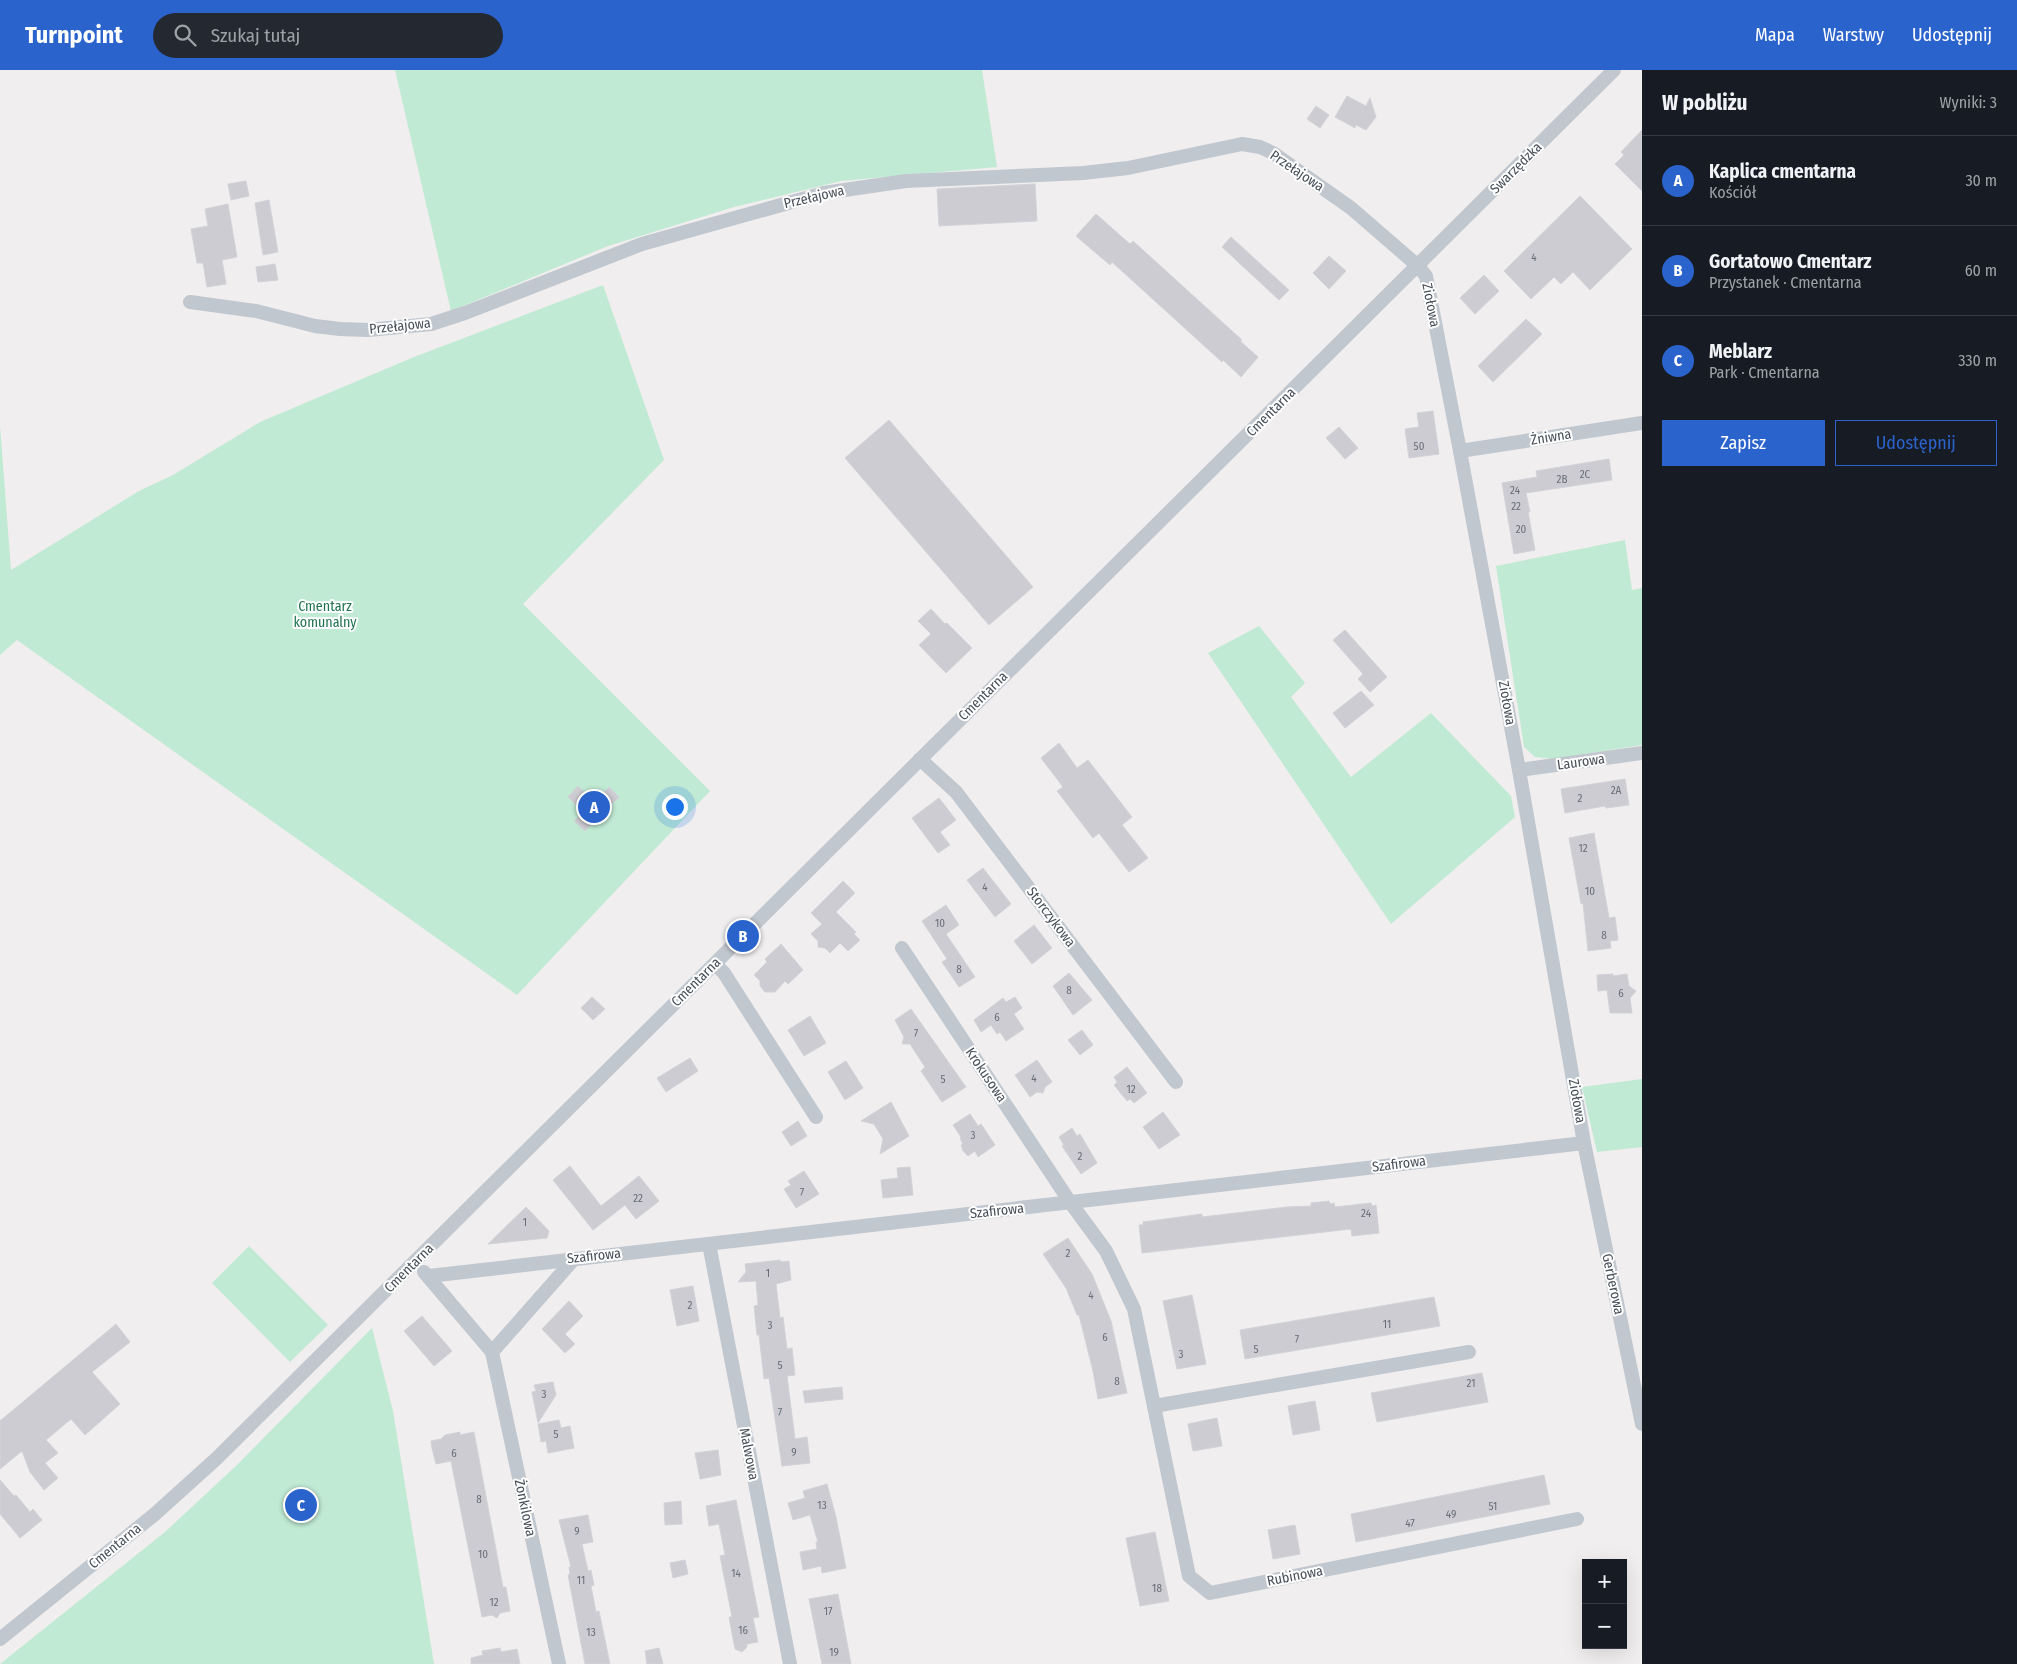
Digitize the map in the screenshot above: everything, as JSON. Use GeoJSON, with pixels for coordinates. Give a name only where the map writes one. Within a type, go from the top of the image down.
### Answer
{"type":"FeatureCollection","features":[{"type":"Feature","properties":{"kind":"street","name":"Swarzędzka"},"geometry":{"type":"LineString","coordinates":[[1418,266],[1614,70]]}},
{"type":"Feature","properties":{"kind":"street","name":"Przełajowa"},"geometry":{"type":"LineString","coordinates":[[190,302],[256,311],[315,326],[368,330],[431,324],[465,313],[642,244],[824,193],[906,181],[1083,173],[1128,168],[1242,144],[1273,153],[1351,208],[1418,266]]}},
{"type":"Feature","properties":{"kind":"street","name":"Ziołowa"},"geometry":{"type":"LineString","coordinates":[[1418,266],[1426,276],[1460,452],[1519,770],[1584,1143]]}},
{"type":"Feature","properties":{"kind":"street","name":"Cmentarna"},"geometry":{"type":"LineString","coordinates":[[0,1639],[155,1514],[216,1460],[1418,266]]}},
{"type":"Feature","properties":{"kind":"street","name":"Żniwna"},"geometry":{"type":"LineString","coordinates":[[1460,452],[1642,423]]}},
{"type":"Feature","properties":{"kind":"street","name":"Laurowa"},"geometry":{"type":"LineString","coordinates":[[1519,770],[1641,754]]}},
{"type":"Feature","properties":{"kind":"street","name":"Storczykowa"},"geometry":{"type":"LineString","coordinates":[[920,759],[956,792],[1176,1082]]}},
{"type":"Feature","properties":{"kind":"street","name":"Krokusowa"},"geometry":{"type":"LineString","coordinates":[[902,948],[1070,1202]]}},
{"type":"Feature","properties":{"kind":"street"},"geometry":{"type":"LineString","coordinates":[[715,964],[724,973],[816,1117]]}},
{"type":"Feature","properties":{"kind":"street","name":"Szafirowa"},"geometry":{"type":"LineString","coordinates":[[429,1276],[1584,1143]]}},
{"type":"Feature","properties":{"kind":"street","name":"Gerberowa"},"geometry":{"type":"LineString","coordinates":[[1584,1143],[1642,1424]]}},
{"type":"Feature","properties":{"kind":"street","name":"Rubinowa"},"geometry":{"type":"LineString","coordinates":[[1070,1202],[1106,1251],[1134,1309],[1189,1576],[1210,1594],[1577,1519]]}},
{"type":"Feature","properties":{"kind":"street","name":"Malwowa"},"geometry":{"type":"LineString","coordinates":[[709,1244],[790,1664]]}},
{"type":"Feature","properties":{"kind":"street"},"geometry":{"type":"LineString","coordinates":[[492,1352],[574,1259]]}},
{"type":"Feature","properties":{"kind":"street"},"geometry":{"type":"LineString","coordinates":[[414,1263],[429,1276]]}},
{"type":"Feature","properties":{"kind":"street","name":"Żonkilowa"},"geometry":{"type":"LineString","coordinates":[[429,1276],[492,1352],[559,1664]]}},
{"type":"Feature","properties":{"kind":"street"},"geometry":{"type":"LineString","coordinates":[[1154,1406],[1469,1352]]}},
{"type":"Feature","properties":{"kind":"green space"},"geometry":{"type":"Polygon","coordinates":[[[395,70],[982,70],[997,167],[841,181],[734,207],[608,246],[451,311],[395,70]]]}},
{"type":"Feature","properties":{"kind":"green space","name":"Cmentarz komunalny"},"geometry":{"type":"Polygon","coordinates":[[[603,285],[664,460],[523,604],[710,791],[517,995],[17,640],[0,655],[0,426],[11,570],[139,491],[173,475],[260,422],[414,357],[603,285]]]}},
{"type":"Feature","properties":{"kind":"green space"},"geometry":{"type":"Polygon","coordinates":[[[1625,540],[1632,590],[1642,588],[1642,745],[1553,759],[1535,757],[1524,747],[1496,566],[1625,540]]]}},
{"type":"Feature","properties":{"kind":"green space"},"geometry":{"type":"Polygon","coordinates":[[[1259,626],[1305,683],[1291,697],[1351,777],[1431,713],[1511,796],[1515,817],[1391,924],[1208,653],[1259,626]]]}},
{"type":"Feature","properties":{"kind":"green space"},"geometry":{"type":"Polygon","coordinates":[[[1642,1079],[1642,1147],[1597,1152],[1582,1087],[1642,1079]]]}},
{"type":"Feature","properties":{"kind":"green space"},"geometry":{"type":"Polygon","coordinates":[[[249,1246],[328,1325],[290,1362],[212,1283],[249,1246]]]}},
{"type":"Feature","properties":{"kind":"green space"},"geometry":{"type":"Polygon","coordinates":[[[372,1328],[393,1411],[434,1664],[0,1664],[165,1532],[237,1465],[372,1328]]]}},
{"type":"Feature","properties":{"kind":"building"},"geometry":{"type":"Polygon","coordinates":[[[1347,96],[1366,106],[1370,98],[1376,117],[1366,130],[1356,125],[1355,128],[1335,117],[1347,96]]]}},
{"type":"Feature","properties":{"kind":"building"},"geometry":{"type":"Polygon","coordinates":[[[1316,106],[1329,115],[1320,128],[1307,119],[1316,106]]]}},
{"type":"Feature","properties":{"kind":"building"},"geometry":{"type":"Polygon","coordinates":[[[1642,130],[1642,191],[1615,164],[1624,155],[1621,152],[1642,130]]]}},
{"type":"Feature","properties":{"kind":"building"},"geometry":{"type":"Polygon","coordinates":[[[246,181],[249,196],[231,200],[228,184],[246,181]]]}},
{"type":"Feature","properties":{"kind":"building"},"geometry":{"type":"Polygon","coordinates":[[[1035,184],[1037,221],[939,226],[937,189],[1035,184]]]}},
{"type":"Feature","properties":{"kind":"building"},"geometry":{"type":"Polygon","coordinates":[[[1580,196],[1632,249],[1590,290],[1573,272],[1561,284],[1554,277],[1531,299],[1504,271],[1580,196]]]}},
{"type":"Feature","properties":{"kind":"building"},"geometry":{"type":"Polygon","coordinates":[[[269,200],[278,252],[263,255],[255,203],[269,200]]]}},
{"type":"Feature","properties":{"kind":"building"},"geometry":{"type":"Polygon","coordinates":[[[228,204],[237,257],[222,260],[226,284],[207,287],[203,263],[197,263],[191,229],[208,226],[205,209],[228,204]]]}},
{"type":"Feature","properties":{"kind":"building"},"geometry":{"type":"Polygon","coordinates":[[[1096,214],[1130,244],[1133,241],[1242,340],[1240,341],[1258,357],[1241,377],[1112,262],[1110,265],[1076,236],[1096,214]]]}},
{"type":"Feature","properties":{"kind":"building"},"geometry":{"type":"Polygon","coordinates":[[[1231,237],[1289,290],[1279,300],[1222,247],[1231,237]]]}},
{"type":"Feature","properties":{"kind":"building"},"geometry":{"type":"Polygon","coordinates":[[[1329,256],[1346,271],[1329,289],[1313,273],[1329,256]]]}},
{"type":"Feature","properties":{"kind":"building"},"geometry":{"type":"Polygon","coordinates":[[[275,264],[278,280],[258,282],[256,267],[275,264]]]}},
{"type":"Feature","properties":{"kind":"building"},"geometry":{"type":"Polygon","coordinates":[[[1484,275],[1499,291],[1475,314],[1460,298],[1484,275]]]}},
{"type":"Feature","properties":{"kind":"building"},"geometry":{"type":"Polygon","coordinates":[[[1526,319],[1542,334],[1493,382],[1478,366],[1526,319]]]}},
{"type":"Feature","properties":{"kind":"building"},"geometry":{"type":"Polygon","coordinates":[[[1433,411],[1439,454],[1409,458],[1405,429],[1419,427],[1417,413],[1433,411]]]}},
{"type":"Feature","properties":{"kind":"building"},"geometry":{"type":"Polygon","coordinates":[[[889,420],[1033,587],[989,625],[845,458],[889,420]]]}},
{"type":"Feature","properties":{"kind":"building"},"geometry":{"type":"Polygon","coordinates":[[[1339,427],[1358,448],[1345,459],[1326,438],[1339,427]]]}},
{"type":"Feature","properties":{"kind":"building"},"geometry":{"type":"Polygon","coordinates":[[[1609,459],[1612,480],[1526,493],[1535,550],[1514,554],[1502,483],[1537,477],[1536,471],[1609,459]]]}},
{"type":"Feature","properties":{"kind":"building"},"geometry":{"type":"Polygon","coordinates":[[[931,609],[972,648],[946,673],[919,645],[931,634],[918,621],[931,609]]]}},
{"type":"Feature","properties":{"kind":"building"},"geometry":{"type":"Polygon","coordinates":[[[1345,630],[1387,677],[1370,692],[1358,679],[1363,674],[1333,640],[1345,630]]]}},
{"type":"Feature","properties":{"kind":"building"},"geometry":{"type":"Polygon","coordinates":[[[1361,691],[1374,705],[1345,728],[1333,713],[1361,691]]]}},
{"type":"Feature","properties":{"kind":"building"},"geometry":{"type":"Polygon","coordinates":[[[1059,743],[1077,768],[1088,760],[1132,817],[1122,825],[1148,858],[1129,872],[1099,833],[1093,838],[1057,791],[1063,787],[1041,758],[1059,743]]]}},
{"type":"Feature","properties":{"kind":"building"},"geometry":{"type":"Polygon","coordinates":[[[1625,779],[1629,805],[1606,808],[1605,806],[1565,813],[1561,789],[1625,779]]]}},
{"type":"Feature","properties":{"kind":"building"},"geometry":{"type":"Polygon","coordinates":[[[578,786],[594,802],[609,787],[619,797],[585,831],[574,821],[583,812],[568,797],[578,786]]]}},
{"type":"Feature","properties":{"kind":"building"},"geometry":{"type":"Polygon","coordinates":[[[939,798],[956,820],[940,832],[950,845],[938,853],[912,818],[939,798]]]}},
{"type":"Feature","properties":{"kind":"building"},"geometry":{"type":"Polygon","coordinates":[[[1594,833],[1609,918],[1615,917],[1618,940],[1610,941],[1611,948],[1588,951],[1583,903],[1581,904],[1569,838],[1594,833]]]}},
{"type":"Feature","properties":{"kind":"building"},"geometry":{"type":"Polygon","coordinates":[[[983,868],[1011,904],[995,917],[967,880],[983,868]]]}},
{"type":"Feature","properties":{"kind":"building"},"geometry":{"type":"Polygon","coordinates":[[[843,881],[855,893],[836,912],[856,932],[854,934],[860,940],[848,951],[840,943],[830,953],[825,948],[818,947],[818,941],[811,934],[822,924],[811,913],[843,881]]]}},
{"type":"Feature","properties":{"kind":"building"},"geometry":{"type":"Polygon","coordinates":[[[946,905],[959,925],[946,934],[975,977],[959,987],[942,962],[947,959],[922,921],[946,905]]]}},
{"type":"Feature","properties":{"kind":"building"},"geometry":{"type":"Polygon","coordinates":[[[1034,925],[1052,948],[1032,964],[1014,941],[1034,925]]]}},
{"type":"Feature","properties":{"kind":"building"},"geometry":{"type":"Polygon","coordinates":[[[781,944],[803,970],[788,984],[785,981],[775,992],[765,992],[760,986],[760,981],[754,975],[767,962],[765,959],[781,944]]]}},
{"type":"Feature","properties":{"kind":"building"},"geometry":{"type":"Polygon","coordinates":[[[1069,973],[1092,1000],[1073,1015],[1053,986],[1069,973]]]}},
{"type":"Feature","properties":{"kind":"building"},"geometry":{"type":"Polygon","coordinates":[[[1613,974],[1613,976],[1627,974],[1629,986],[1636,991],[1630,998],[1632,1013],[1610,1013],[1607,990],[1598,991],[1597,975],[1613,974]]]}},
{"type":"Feature","properties":{"kind":"building"},"geometry":{"type":"Polygon","coordinates":[[[592,997],[605,1009],[593,1020],[581,1008],[592,997]]]}},
{"type":"Feature","properties":{"kind":"building"},"geometry":{"type":"Polygon","coordinates":[[[1015,997],[1022,1008],[1014,1014],[1024,1029],[1006,1041],[1000,1032],[997,1034],[991,1025],[981,1032],[974,1020],[1003,998],[1006,1002],[1015,997]]]}},
{"type":"Feature","properties":{"kind":"building"},"geometry":{"type":"Polygon","coordinates":[[[911,1009],[966,1087],[942,1102],[921,1071],[925,1067],[910,1044],[902,1044],[904,1037],[895,1020],[911,1009]]]}},
{"type":"Feature","properties":{"kind":"building"},"geometry":{"type":"Polygon","coordinates":[[[810,1016],[826,1043],[804,1056],[788,1030],[810,1016]]]}},
{"type":"Feature","properties":{"kind":"building"},"geometry":{"type":"Polygon","coordinates":[[[1082,1030],[1093,1045],[1080,1055],[1068,1040],[1082,1030]]]}},
{"type":"Feature","properties":{"kind":"building"},"geometry":{"type":"Polygon","coordinates":[[[690,1058],[698,1071],[666,1092],[657,1078],[690,1058]]]}},
{"type":"Feature","properties":{"kind":"building"},"geometry":{"type":"Polygon","coordinates":[[[1037,1060],[1052,1082],[1045,1087],[1043,1093],[1037,1092],[1030,1097],[1015,1075],[1037,1060]]]}},
{"type":"Feature","properties":{"kind":"building"},"geometry":{"type":"Polygon","coordinates":[[[846,1061],[863,1088],[845,1100],[828,1072],[846,1061]]]}},
{"type":"Feature","properties":{"kind":"building"},"geometry":{"type":"Polygon","coordinates":[[[1127,1067],[1147,1093],[1134,1103],[1130,1099],[1127,1101],[1114,1085],[1117,1082],[1114,1077],[1127,1067]]]}},
{"type":"Feature","properties":{"kind":"building"},"geometry":{"type":"Polygon","coordinates":[[[891,1102],[909,1136],[880,1154],[883,1139],[874,1124],[861,1121],[891,1102]]]}},
{"type":"Feature","properties":{"kind":"building"},"geometry":{"type":"Polygon","coordinates":[[[1163,1112],[1180,1135],[1159,1149],[1143,1127],[1163,1112]]]}},
{"type":"Feature","properties":{"kind":"building"},"geometry":{"type":"Polygon","coordinates":[[[970,1114],[978,1126],[981,1124],[995,1145],[978,1157],[975,1151],[968,1156],[963,1151],[961,1137],[953,1125],[970,1114]]]}},
{"type":"Feature","properties":{"kind":"building"},"geometry":{"type":"Polygon","coordinates":[[[798,1121],[807,1136],[791,1146],[782,1132],[798,1121]]]}},
{"type":"Feature","properties":{"kind":"building"},"geometry":{"type":"Polygon","coordinates":[[[1072,1128],[1077,1136],[1080,1134],[1097,1163],[1081,1174],[1062,1146],[1064,1145],[1059,1137],[1072,1128]]]}},
{"type":"Feature","properties":{"kind":"building"},"geometry":{"type":"Polygon","coordinates":[[[570,1166],[601,1206],[639,1176],[659,1201],[636,1219],[625,1205],[593,1230],[553,1180],[570,1166]]]}},
{"type":"Feature","properties":{"kind":"building"},"geometry":{"type":"Polygon","coordinates":[[[910,1167],[913,1195],[883,1198],[881,1180],[898,1178],[897,1168],[910,1167]]]}},
{"type":"Feature","properties":{"kind":"building"},"geometry":{"type":"Polygon","coordinates":[[[804,1171],[819,1194],[796,1208],[784,1189],[791,1185],[788,1181],[804,1171]]]}},
{"type":"Feature","properties":{"kind":"building"},"geometry":{"type":"Polygon","coordinates":[[[1329,1201],[1330,1204],[1334,1203],[1335,1207],[1371,1203],[1372,1206],[1376,1205],[1379,1233],[1352,1236],[1351,1229],[1142,1253],[1139,1225],[1143,1225],[1143,1222],[1202,1214],[1202,1217],[1311,1206],[1311,1203],[1329,1201]]]}},
{"type":"Feature","properties":{"kind":"building"},"geometry":{"type":"Polygon","coordinates":[[[526,1207],[549,1231],[547,1238],[488,1244],[526,1207]]]}},
{"type":"Feature","properties":{"kind":"building"},"geometry":{"type":"Polygon","coordinates":[[[1068,1238],[1092,1274],[1111,1321],[1127,1393],[1098,1399],[1079,1315],[1077,1315],[1066,1288],[1043,1254],[1068,1238]]]}},
{"type":"Feature","properties":{"kind":"building"},"geometry":{"type":"Polygon","coordinates":[[[780,1260],[781,1262],[789,1261],[791,1280],[776,1284],[780,1318],[783,1317],[787,1349],[792,1348],[795,1375],[787,1376],[795,1439],[807,1437],[810,1463],[782,1466],[769,1378],[764,1379],[759,1335],[757,1335],[754,1306],[758,1305],[756,1281],[738,1282],[746,1272],[745,1264],[780,1260]]]}},
{"type":"Feature","properties":{"kind":"building"},"geometry":{"type":"Polygon","coordinates":[[[693,1286],[699,1321],[677,1326],[670,1290],[693,1286]]]}},
{"type":"Feature","properties":{"kind":"building"},"geometry":{"type":"Polygon","coordinates":[[[1192,1295],[1206,1364],[1177,1369],[1163,1301],[1192,1295]]]}},
{"type":"Feature","properties":{"kind":"building"},"geometry":{"type":"Polygon","coordinates":[[[1434,1297],[1440,1326],[1245,1359],[1240,1330],[1434,1297]]]}},
{"type":"Feature","properties":{"kind":"building"},"geometry":{"type":"Polygon","coordinates":[[[569,1301],[583,1316],[565,1334],[575,1344],[565,1353],[542,1329],[569,1301]]]}},
{"type":"Feature","properties":{"kind":"building"},"geometry":{"type":"Polygon","coordinates":[[[422,1316],[452,1351],[434,1366],[404,1331],[422,1316]]]}},
{"type":"Feature","properties":{"kind":"building"},"geometry":{"type":"Polygon","coordinates":[[[116,1324],[130,1342],[92,1372],[120,1404],[85,1435],[71,1419],[46,1440],[58,1453],[45,1463],[58,1478],[44,1490],[30,1472],[22,1451],[0,1469],[0,1421],[116,1324]]]}},
{"type":"Feature","properties":{"kind":"building"},"geometry":{"type":"Polygon","coordinates":[[[1482,1373],[1488,1402],[1377,1422],[1371,1393],[1482,1373]]]}},
{"type":"Feature","properties":{"kind":"building"},"geometry":{"type":"Polygon","coordinates":[[[553,1382],[556,1395],[538,1423],[532,1392],[536,1391],[534,1385],[553,1382]]]}},
{"type":"Feature","properties":{"kind":"building"},"geometry":{"type":"Polygon","coordinates":[[[842,1387],[843,1399],[805,1403],[803,1391],[842,1387]]]}},
{"type":"Feature","properties":{"kind":"building"},"geometry":{"type":"Polygon","coordinates":[[[1315,1401],[1320,1430],[1293,1435],[1288,1406],[1315,1401]]]}},
{"type":"Feature","properties":{"kind":"building"},"geometry":{"type":"Polygon","coordinates":[[[1217,1418],[1222,1446],[1193,1451],[1188,1424],[1217,1418]]]}},
{"type":"Feature","properties":{"kind":"building"},"geometry":{"type":"Polygon","coordinates":[[[559,1420],[561,1428],[570,1426],[574,1448],[548,1453],[546,1441],[541,1442],[538,1424],[559,1420]]]}},
{"type":"Feature","properties":{"kind":"building"},"geometry":{"type":"Polygon","coordinates":[[[460,1432],[460,1435],[474,1432],[503,1587],[506,1587],[510,1611],[500,1613],[497,1618],[492,1615],[482,1617],[451,1461],[436,1464],[432,1448],[431,1441],[441,1439],[445,1435],[460,1432]]]}},
{"type":"Feature","properties":{"kind":"building"},"geometry":{"type":"Polygon","coordinates":[[[718,1450],[721,1475],[700,1479],[695,1453],[718,1450]]]}},
{"type":"Feature","properties":{"kind":"building"},"geometry":{"type":"Polygon","coordinates":[[[1544,1475],[1550,1504],[1356,1542],[1351,1514],[1544,1475]]]}},
{"type":"Feature","properties":{"kind":"building"},"geometry":{"type":"Polygon","coordinates":[[[0,1480],[30,1512],[33,1509],[42,1520],[20,1538],[0,1514],[0,1480]]]}},
{"type":"Feature","properties":{"kind":"building"},"geometry":{"type":"Polygon","coordinates":[[[827,1484],[846,1568],[822,1573],[821,1566],[803,1570],[800,1552],[817,1549],[816,1542],[818,1542],[810,1515],[793,1520],[788,1503],[805,1498],[803,1491],[827,1484]]]}},
{"type":"Feature","properties":{"kind":"building"},"geometry":{"type":"Polygon","coordinates":[[[736,1500],[759,1617],[753,1618],[758,1642],[747,1644],[747,1647],[742,1652],[735,1649],[729,1617],[732,1617],[720,1556],[725,1555],[719,1524],[709,1526],[706,1506],[736,1500]]]}},
{"type":"Feature","properties":{"kind":"building"},"geometry":{"type":"Polygon","coordinates":[[[681,1501],[682,1524],[665,1525],[664,1503],[681,1501]]]}},
{"type":"Feature","properties":{"kind":"building"},"geometry":{"type":"Polygon","coordinates":[[[588,1515],[593,1542],[582,1544],[588,1571],[591,1570],[594,1585],[591,1586],[596,1612],[599,1611],[610,1664],[585,1664],[568,1575],[570,1574],[569,1567],[571,1567],[559,1520],[588,1515]]]}},
{"type":"Feature","properties":{"kind":"building"},"geometry":{"type":"Polygon","coordinates":[[[1295,1525],[1300,1554],[1273,1559],[1268,1530],[1295,1525]]]}},
{"type":"Feature","properties":{"kind":"building"},"geometry":{"type":"Polygon","coordinates":[[[1155,1532],[1169,1601],[1140,1606],[1126,1538],[1155,1532]]]}},
{"type":"Feature","properties":{"kind":"building"},"geometry":{"type":"Polygon","coordinates":[[[685,1560],[688,1574],[673,1578],[670,1563],[685,1560]]]}},
{"type":"Feature","properties":{"kind":"building"},"geometry":{"type":"Polygon","coordinates":[[[838,1594],[851,1664],[822,1664],[809,1599],[838,1594]]]}},
{"type":"Feature","properties":{"kind":"building"},"geometry":{"type":"Polygon","coordinates":[[[500,1648],[501,1652],[517,1649],[520,1664],[471,1664],[471,1658],[483,1655],[482,1651],[500,1648]]]}},
{"type":"Feature","properties":{"kind":"building"},"geometry":{"type":"Polygon","coordinates":[[[659,1648],[663,1664],[647,1664],[645,1651],[659,1648]]]}},
{"type":"Feature","properties":{"kind":"place","name":"Kaplica cmentarna"},"geometry":{"type":"Point","coordinates":[594,807]}},
{"type":"Feature","properties":{"kind":"place","name":"Gortatowo Cmentarz"},"geometry":{"type":"Point","coordinates":[743,936]}},
{"type":"Feature","properties":{"kind":"place","name":"Meblarz"},"geometry":{"type":"Point","coordinates":[301,1505]}}]}
